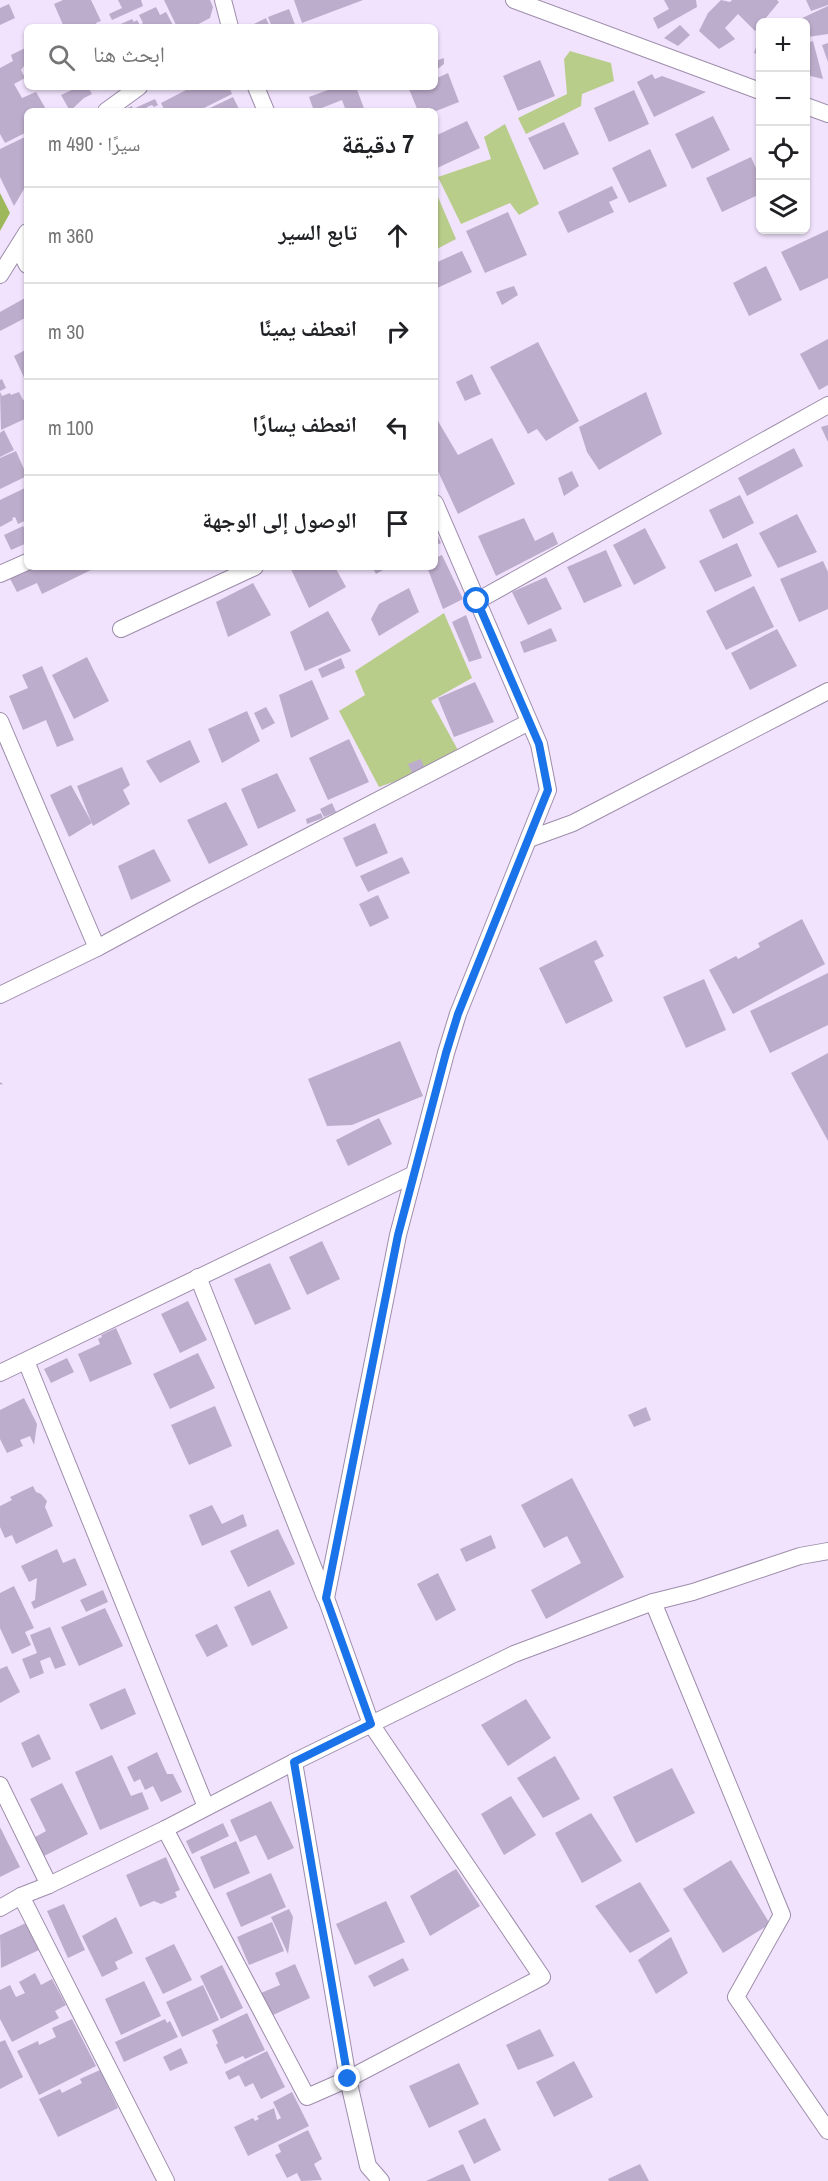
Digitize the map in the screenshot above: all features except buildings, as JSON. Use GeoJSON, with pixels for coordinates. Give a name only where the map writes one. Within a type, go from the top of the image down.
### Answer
{"type":"FeatureCollection","features":[{"type":"Feature","properties":{"kind":"street"},"geometry":{"type":"LineString","coordinates":[[223,0],[226,24]]}},
{"type":"Feature","properties":{"kind":"street"},"geometry":{"type":"LineString","coordinates":[[514,0],[756,90]]}},
{"type":"Feature","properties":{"kind":"street"},"geometry":{"type":"LineString","coordinates":[[110,108],[135,90]]}},
{"type":"Feature","properties":{"kind":"street"},"geometry":{"type":"LineString","coordinates":[[257,90],[265,108]]}},
{"type":"Feature","properties":{"kind":"street"},"geometry":{"type":"LineString","coordinates":[[810,107],[828,114]]}},
{"type":"Feature","properties":{"kind":"street"},"geometry":{"type":"LineString","coordinates":[[0,275],[24,237]]}},
{"type":"Feature","properties":{"kind":"street"},"geometry":{"type":"LineString","coordinates":[[18,247],[24,259]]}},
{"type":"Feature","properties":{"kind":"street"},"geometry":{"type":"LineString","coordinates":[[477,601],[828,405]]}},
{"type":"Feature","properties":{"kind":"street"},"geometry":{"type":"LineString","coordinates":[[326,1598],[398,1235],[414,1174],[458,1014],[548,790],[539,744],[438,510]]}},
{"type":"Feature","properties":{"kind":"street"},"geometry":{"type":"LineString","coordinates":[[0,574],[24,563]]}},
{"type":"Feature","properties":{"kind":"street"},"geometry":{"type":"LineString","coordinates":[[121,629],[249,570]]}},
{"type":"Feature","properties":{"kind":"street"},"geometry":{"type":"LineString","coordinates":[[529,838],[573,823],[828,691]]}},
{"type":"Feature","properties":{"kind":"street"},"geometry":{"type":"LineString","coordinates":[[0,721],[97,948]]}},
{"type":"Feature","properties":{"kind":"street"},"geometry":{"type":"LineString","coordinates":[[0,995],[97,948],[529,722]]}},
{"type":"Feature","properties":{"kind":"street"},"geometry":{"type":"LineString","coordinates":[[0,1373],[414,1174]]}},
{"type":"Feature","properties":{"kind":"street"},"geometry":{"type":"LineString","coordinates":[[165,1829],[307,2097],[348,2079],[542,1977],[371,1724],[326,1598],[198,1277]]}},
{"type":"Feature","properties":{"kind":"street"},"geometry":{"type":"LineString","coordinates":[[26,1361],[206,1807]]}},
{"type":"Feature","properties":{"kind":"street"},"geometry":{"type":"LineString","coordinates":[[0,1908],[165,1829],[294,1762],[514,1654],[653,1602],[693,1592],[800,1556],[828,1551]]}},
{"type":"Feature","properties":{"kind":"street"},"geometry":{"type":"LineString","coordinates":[[653,1602],[782,1915],[736,1997],[828,2131]]}},
{"type":"Feature","properties":{"kind":"street"},"geometry":{"type":"LineString","coordinates":[[294,1762],[348,2079],[368,2166],[381,2181]]}},
{"type":"Feature","properties":{"kind":"street"},"geometry":{"type":"LineString","coordinates":[[0,1785],[49,1885]]}},
{"type":"Feature","properties":{"kind":"street"},"geometry":{"type":"LineString","coordinates":[[21,1896],[166,2181]]}},
{"type":"Feature","properties":{"kind":"green space"},"geometry":{"type":"Polygon","coordinates":[[[570,51],[611,63],[614,81],[582,94],[581,106],[526,134],[518,118],[567,94],[564,59],[570,51]]]}},
{"type":"Feature","properties":{"kind":"green space"},"geometry":{"type":"Polygon","coordinates":[[[505,124],[539,204],[519,215],[510,203],[461,224],[438,177],[491,159],[484,137],[505,124]]]}},
{"type":"Feature","properties":{"kind":"green space"},"geometry":{"type":"Polygon","coordinates":[[[0,193],[10,213],[0,231],[0,193]]]}},
{"type":"Feature","properties":{"kind":"green space"},"geometry":{"type":"Polygon","coordinates":[[[438,197],[456,239],[438,248],[438,197]]]}},
{"type":"Feature","properties":{"kind":"green space"},"geometry":{"type":"Polygon","coordinates":[[[444,613],[472,678],[431,701],[459,752],[419,773],[379,787],[339,711],[365,695],[355,671],[444,613]]]}},
{"type":"Feature","properties":{"kind":"route"},"geometry":{"type":"LineString","coordinates":[[348,2079],[294,1762],[371,1724],[326,1598],[398,1235],[446,1053],[458,1014],[548,790],[539,744],[477,601]]}}]}
